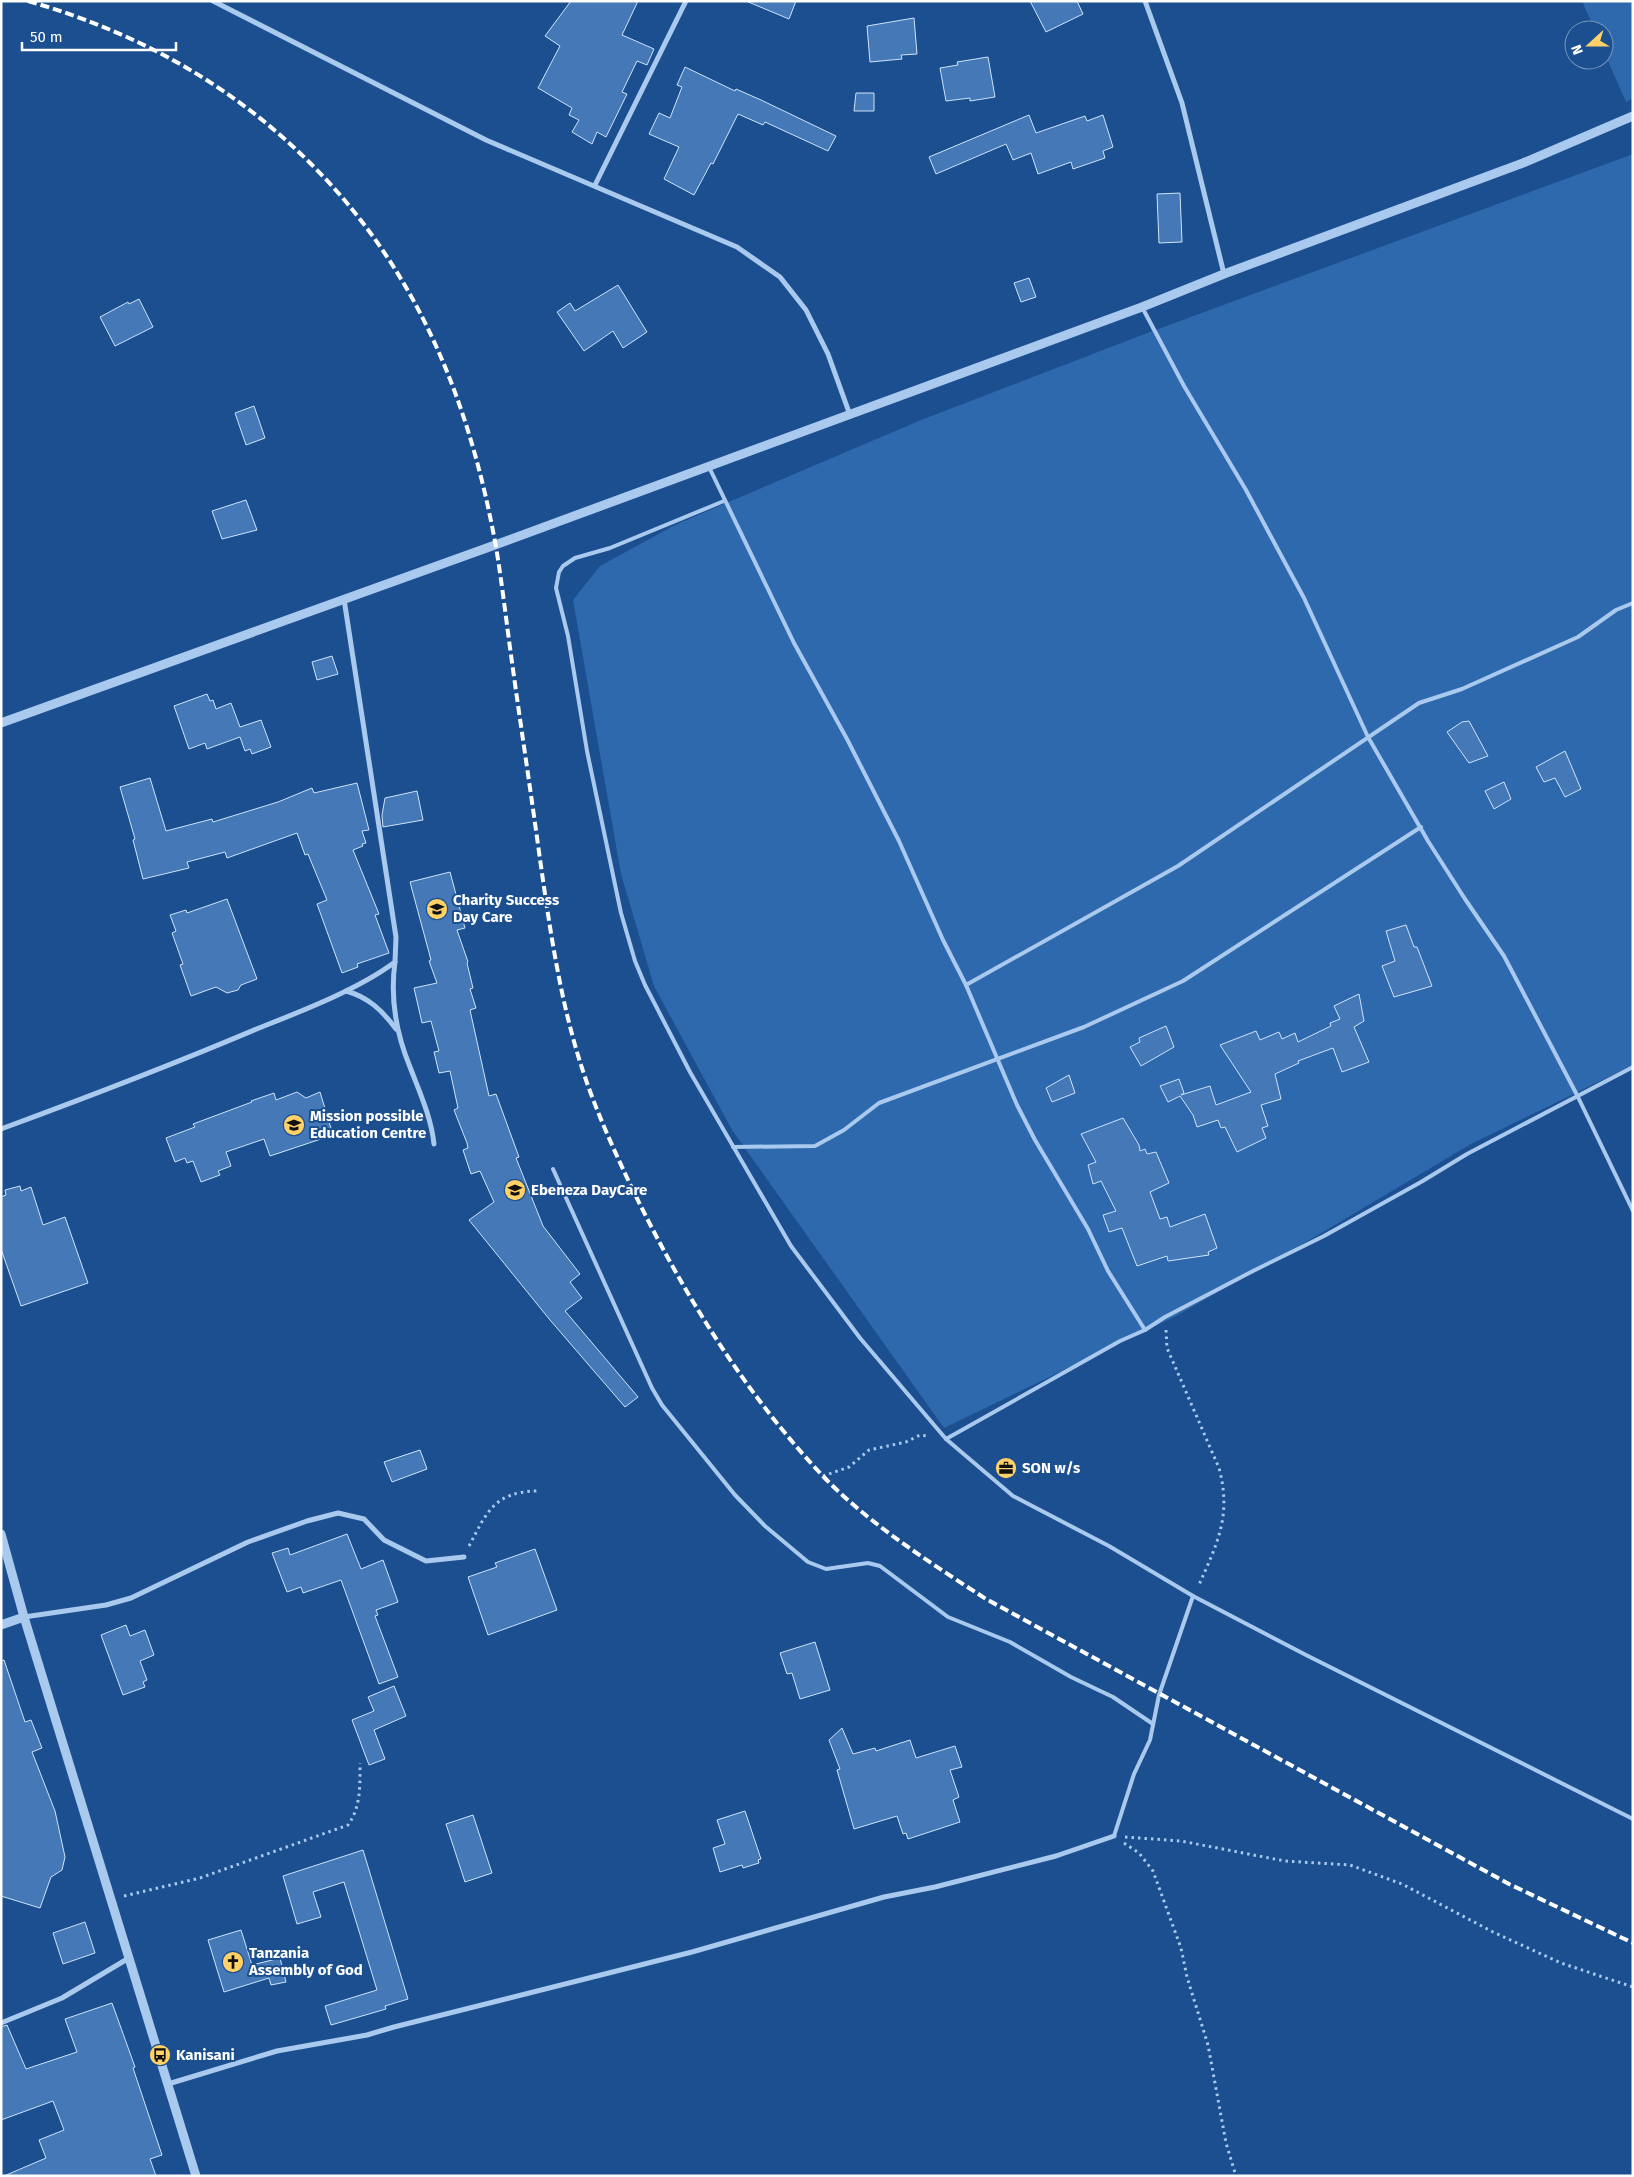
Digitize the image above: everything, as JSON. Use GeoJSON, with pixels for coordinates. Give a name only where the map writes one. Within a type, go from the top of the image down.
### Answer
{"type":"FeatureCollection","features":[{"type":"Feature","properties":{"kind":"street"},"geometry":{"type":"LineString","coordinates":[[213,1],[486,140],[737,247],[780,277],[810,319],[828,354],[850,415]]}},
{"type":"Feature","properties":{"kind":"street"},"geometry":{"type":"LineString","coordinates":[[594,185],[686,1]]}},
{"type":"Feature","properties":{"kind":"street"},"geometry":{"type":"LineString","coordinates":[[1144,1],[1182,103],[1224,274]]}},
{"type":"Feature","properties":{"kind":"street"},"geometry":{"type":"LineString","coordinates":[[1,723],[1142,307],[1224,274],[1523,163],[1633,116]]}},
{"type":"Feature","properties":{"kind":"street"},"geometry":{"type":"LineString","coordinates":[[344,599],[396,937],[392,983],[398,1031],[432,1126],[434,1144]]}},
{"type":"Feature","properties":{"kind":"street"},"geometry":{"type":"LineString","coordinates":[[1,1129],[168,1067],[346,991],[395,962]]}},
{"type":"Feature","properties":{"kind":"street"},"geometry":{"type":"LineString","coordinates":[[346,991],[361,995],[375,1004],[398,1031]]}},
{"type":"Feature","properties":{"kind":"street"},"geometry":{"type":"LineString","coordinates":[[1,1625],[24,1616],[106,1606],[131,1598],[248,1542],[307,1521],[338,1513],[364,1519],[384,1540],[426,1561],[464,1557]]}},
{"type":"Feature","properties":{"kind":"street"},"geometry":{"type":"LineString","coordinates":[[1,1534],[24,1616],[196,2176]]}},
{"type":"Feature","properties":{"kind":"street"},"geometry":{"type":"LineString","coordinates":[[168,2084],[277,2052],[367,2035],[394,2026],[667,1958],[884,1897],[1056,1856],[1114,1836]]}},
{"type":"Feature","properties":{"kind":"street"},"geometry":{"type":"LineString","coordinates":[[1,2023],[62,1998],[129,1958]]}},
{"type":"Feature","properties":{"kind":"lane"},"geometry":{"type":"LineString","coordinates":[[1142,307],[1184,386],[1246,490],[1304,598],[1368,737],[1465,899],[1504,956],[1577,1095],[1633,1211]]}},
{"type":"Feature","properties":{"kind":"lane"},"geometry":{"type":"LineString","coordinates":[[709,466],[724,501],[794,643],[847,739],[895,833],[943,940],[966,985],[1017,1105],[1035,1140],[1088,1229],[1108,1271],[1145,1330]]}},
{"type":"Feature","properties":{"kind":"lane"},"geometry":{"type":"LineString","coordinates":[[724,501],[619,545],[575,558],[563,566],[557,579],[556,588],[568,636],[587,752],[627,935],[645,985],[733,1147],[792,1246],[827,1296],[860,1338],[946,1439],[1013,1496],[1109,1546],[1193,1596],[1308,1656],[1633,1818]]}},
{"type":"Feature","properties":{"kind":"lane"},"geometry":{"type":"LineString","coordinates":[[966,985],[1178,866],[1420,703],[1462,689],[1578,637],[1616,610],[1633,603]]}},
{"type":"Feature","properties":{"kind":"lane"},"geometry":{"type":"LineString","coordinates":[[733,1147],[815,1146],[844,1130],[879,1102],[1084,1027],[1183,981],[1421,827]]}},
{"type":"Feature","properties":{"kind":"lane"},"geometry":{"type":"LineString","coordinates":[[946,1439],[1120,1341],[1145,1330],[1165,1317],[1324,1236],[1467,1154],[1633,1067]]}},
{"type":"Feature","properties":{"kind":"lane"},"geometry":{"type":"LineString","coordinates":[[553,1169],[652,1388],[662,1405],[735,1495],[765,1526],[808,1562],[826,1569],[868,1563],[880,1566],[948,1617],[1010,1642],[1071,1677],[1113,1697],[1153,1724]]}},
{"type":"Feature","properties":{"kind":"lane"},"geometry":{"type":"LineString","coordinates":[[1114,1836],[1134,1774],[1150,1740],[1159,1694],[1193,1596]]}},
{"type":"Feature","properties":{"kind":"path"},"geometry":{"type":"LineString","coordinates":[[1165,1317],[1167,1348],[1219,1468],[1224,1486],[1223,1524],[1218,1541],[1193,1596]]}},
{"type":"Feature","properties":{"kind":"path"},"geometry":{"type":"LineString","coordinates":[[823,1476],[849,1467],[869,1450],[906,1442],[920,1435],[946,1439]]}},
{"type":"Feature","properties":{"kind":"path"},"geometry":{"type":"LineString","coordinates":[[464,1557],[490,1507],[504,1498],[521,1492],[537,1491]]}},
{"type":"Feature","properties":{"kind":"path"},"geometry":{"type":"LineString","coordinates":[[112,1900],[200,1878],[348,1825],[354,1816],[359,1795],[360,1763]]}},
{"type":"Feature","properties":{"kind":"path"},"geometry":{"type":"LineString","coordinates":[[1114,1836],[1181,1841],[1261,1858],[1350,1865],[1402,1884],[1493,1932],[1561,1963],[1633,1988]]}},
{"type":"Feature","properties":{"kind":"path"},"geometry":{"type":"LineString","coordinates":[[1114,1836],[1139,1853],[1152,1871],[1164,1900],[1181,1948],[1187,1977],[1208,2045],[1226,2142],[1236,2176]]}},
{"type":"Feature","properties":{"kind":"shaded area"},"geometry":{"type":"Polygon","coordinates":[[[1582,1],[1633,1],[1633,98],[1626,102],[1612,70],[1614,70],[1614,20],[1591,20],[1582,1]]]}},
{"type":"Feature","properties":{"kind":"shaded area"},"geometry":{"type":"Polygon","coordinates":[[[1633,154],[1633,1065],[1471,1144],[1318,1235],[1176,1316],[944,1428],[732,1130],[654,986],[621,874],[573,600],[600,566],[675,525],[921,420],[1142,335],[1633,154]]]}},
{"type":"Feature","properties":{"kind":"building"},"geometry":{"type":"Polygon","coordinates":[[[571,1],[638,1],[622,35],[654,49],[647,65],[637,61],[622,92],[627,94],[606,137],[597,132],[592,144],[572,132],[579,120],[569,115],[572,108],[538,88],[560,46],[545,36],[571,1]]]}},
{"type":"Feature","properties":{"kind":"building"},"geometry":{"type":"Polygon","coordinates":[[[746,1],[796,1],[789,19],[746,1]]]}},
{"type":"Feature","properties":{"kind":"building"},"geometry":{"type":"Polygon","coordinates":[[[1030,1],[1077,1],[1083,14],[1046,32],[1030,1]]]}},
{"type":"Feature","properties":{"kind":"building"},"geometry":{"type":"Polygon","coordinates":[[[914,18],[917,54],[901,55],[902,59],[870,62],[867,26],[914,18]]]}},
{"type":"Feature","properties":{"kind":"building"},"geometry":{"type":"Polygon","coordinates":[[[988,57],[995,97],[970,101],[970,98],[946,101],[940,68],[958,65],[957,62],[988,57]]]}},
{"type":"Feature","properties":{"kind":"building"},"geometry":{"type":"Polygon","coordinates":[[[685,67],[735,91],[736,89],[761,100],[836,136],[828,151],[765,122],[763,125],[738,114],[713,164],[711,163],[694,195],[664,179],[679,147],[649,134],[659,113],[670,118],[682,87],[677,85],[685,67]]]}},
{"type":"Feature","properties":{"kind":"building"},"geometry":{"type":"Polygon","coordinates":[[[856,93],[874,93],[874,111],[854,111],[856,93]]]}},
{"type":"Feature","properties":{"kind":"building"},"geometry":{"type":"Polygon","coordinates":[[[1029,115],[1036,133],[1085,116],[1087,121],[1103,115],[1113,147],[1103,151],[1105,158],[1073,169],[1071,162],[1038,174],[1031,153],[1013,160],[1006,144],[936,174],[929,157],[1029,115]]]}},
{"type":"Feature","properties":{"kind":"building"},"geometry":{"type":"Polygon","coordinates":[[[1180,193],[1182,242],[1159,243],[1157,194],[1180,193]]]}},
{"type":"Feature","properties":{"kind":"building"},"geometry":{"type":"Polygon","coordinates":[[[1029,278],[1036,297],[1021,302],[1014,283],[1029,278]]]}},
{"type":"Feature","properties":{"kind":"building"},"geometry":{"type":"Polygon","coordinates":[[[618,285],[647,332],[623,348],[613,331],[584,351],[557,312],[570,303],[575,311],[618,285]]]}},
{"type":"Feature","properties":{"kind":"building"},"geometry":{"type":"Polygon","coordinates":[[[139,299],[153,327],[115,346],[100,317],[128,302],[129,304],[139,299]]]}},
{"type":"Feature","properties":{"kind":"building"},"geometry":{"type":"Polygon","coordinates":[[[254,406],[265,438],[246,445],[235,413],[254,406]]]}},
{"type":"Feature","properties":{"kind":"building"},"geometry":{"type":"Polygon","coordinates":[[[246,500],[257,530],[222,539],[212,511],[246,500]]]}},
{"type":"Feature","properties":{"kind":"building"},"geometry":{"type":"Polygon","coordinates":[[[332,656],[338,674],[317,680],[312,662],[332,656]]]}},
{"type":"Feature","properties":{"kind":"building"},"geometry":{"type":"Polygon","coordinates":[[[207,694],[210,701],[213,700],[216,709],[231,703],[240,727],[261,720],[271,747],[252,754],[250,749],[245,751],[240,737],[207,749],[205,743],[189,749],[174,706],[207,694]]]}},
{"type":"Feature","properties":{"kind":"building"},"geometry":{"type":"Polygon","coordinates":[[[1469,721],[1488,756],[1469,763],[1447,732],[1462,722],[1469,721]]]}},
{"type":"Feature","properties":{"kind":"building"},"geometry":{"type":"Polygon","coordinates":[[[1565,751],[1581,789],[1565,797],[1555,778],[1544,782],[1536,767],[1565,751]]]}},
{"type":"Feature","properties":{"kind":"building"},"geometry":{"type":"Polygon","coordinates":[[[150,778],[166,831],[212,819],[213,822],[278,802],[312,788],[314,793],[357,783],[369,830],[362,831],[366,843],[353,850],[379,914],[375,915],[389,953],[357,964],[358,967],[342,973],[317,904],[327,900],[308,854],[305,855],[297,833],[227,858],[225,852],[187,862],[189,868],[143,879],[133,840],[135,839],[120,787],[150,778]]]}},
{"type":"Feature","properties":{"kind":"building"},"geometry":{"type":"Polygon","coordinates":[[[1504,782],[1511,799],[1494,809],[1485,791],[1504,782]]]}},
{"type":"Feature","properties":{"kind":"building"},"geometry":{"type":"Polygon","coordinates":[[[417,791],[423,820],[383,827],[382,815],[385,798],[417,791]]]}},
{"type":"Feature","properties":{"kind":"building"},"geometry":{"type":"Polygon","coordinates":[[[450,872],[465,928],[457,930],[468,962],[473,988],[470,989],[476,1008],[470,1010],[489,1096],[496,1094],[519,1157],[516,1158],[543,1226],[580,1274],[570,1282],[582,1298],[565,1311],[638,1397],[625,1407],[550,1320],[469,1220],[494,1202],[480,1171],[471,1174],[463,1150],[468,1148],[467,1143],[454,1110],[458,1108],[450,1071],[439,1073],[434,1052],[439,1051],[431,1021],[422,1023],[414,988],[437,983],[429,961],[431,960],[410,882],[450,872]]]}},
{"type":"Feature","properties":{"kind":"building"},"geometry":{"type":"Polygon","coordinates":[[[227,899],[257,979],[241,985],[238,990],[227,993],[216,987],[191,996],[180,965],[183,964],[172,933],[176,931],[170,915],[186,910],[187,913],[227,899]]]}},
{"type":"Feature","properties":{"kind":"building"},"geometry":{"type":"Polygon","coordinates":[[[1406,925],[1432,986],[1394,997],[1382,966],[1395,961],[1386,931],[1406,925]]]}},
{"type":"Feature","properties":{"kind":"building"},"geometry":{"type":"Polygon","coordinates":[[[1359,994],[1364,1021],[1354,1027],[1369,1062],[1342,1072],[1333,1048],[1298,1061],[1299,1063],[1275,1074],[1281,1099],[1261,1105],[1268,1126],[1262,1128],[1266,1138],[1237,1152],[1225,1127],[1221,1128],[1218,1120],[1197,1127],[1193,1115],[1180,1096],[1168,1102],[1160,1086],[1179,1079],[1184,1093],[1181,1095],[1210,1086],[1216,1105],[1251,1092],[1220,1045],[1256,1031],[1260,1040],[1279,1032],[1282,1039],[1295,1033],[1298,1042],[1331,1026],[1330,1023],[1340,1019],[1334,1006],[1359,994]]]}},
{"type":"Feature","properties":{"kind":"building"},"geometry":{"type":"Polygon","coordinates":[[[1166,1026],[1174,1047],[1141,1066],[1130,1047],[1140,1042],[1139,1038],[1166,1026]]]}},
{"type":"Feature","properties":{"kind":"building"},"geometry":{"type":"Polygon","coordinates":[[[1069,1075],[1075,1093],[1052,1102],[1046,1088],[1069,1075]]]}},
{"type":"Feature","properties":{"kind":"building"},"geometry":{"type":"Polygon","coordinates":[[[297,1092],[306,1098],[320,1092],[333,1135],[270,1156],[264,1139],[226,1152],[231,1166],[218,1171],[220,1175],[201,1182],[193,1161],[187,1163],[185,1158],[175,1162],[166,1138],[195,1127],[193,1124],[251,1101],[274,1093],[276,1100],[297,1092]]]}},
{"type":"Feature","properties":{"kind":"building"},"geometry":{"type":"Polygon","coordinates":[[[1123,1118],[1139,1145],[1140,1151],[1145,1149],[1147,1154],[1156,1152],[1169,1183],[1150,1192],[1160,1219],[1167,1217],[1170,1227],[1205,1214],[1217,1248],[1208,1252],[1209,1255],[1168,1261],[1167,1256],[1137,1266],[1122,1228],[1109,1232],[1103,1215],[1116,1211],[1101,1181],[1093,1184],[1088,1165],[1096,1162],[1081,1134],[1123,1118]]]}},
{"type":"Feature","properties":{"kind":"building"},"geometry":{"type":"Polygon","coordinates":[[[20,1186],[21,1191],[31,1187],[43,1225],[65,1217],[88,1283],[21,1306],[1,1249],[1,1197],[6,1195],[5,1190],[20,1186]]]}},
{"type":"Feature","properties":{"kind":"building"},"geometry":{"type":"Polygon","coordinates":[[[420,1450],[427,1469],[392,1482],[384,1462],[420,1450]]]}},
{"type":"Feature","properties":{"kind":"building"},"geometry":{"type":"Polygon","coordinates":[[[347,1534],[361,1569],[383,1560],[398,1602],[376,1610],[378,1615],[375,1616],[398,1677],[379,1684],[341,1580],[303,1593],[301,1587],[287,1592],[272,1553],[288,1548],[290,1555],[347,1534]]]}},
{"type":"Feature","properties":{"kind":"building"},"geometry":{"type":"Polygon","coordinates":[[[535,1549],[557,1610],[488,1635],[468,1577],[497,1567],[495,1563],[535,1549]]]}},
{"type":"Feature","properties":{"kind":"building"},"geometry":{"type":"Polygon","coordinates":[[[126,1625],[130,1636],[145,1630],[154,1655],[140,1661],[147,1680],[143,1682],[145,1687],[123,1695],[101,1635],[126,1625]]]}},
{"type":"Feature","properties":{"kind":"building"},"geometry":{"type":"Polygon","coordinates":[[[815,1642],[830,1690],[800,1699],[792,1673],[787,1674],[780,1653],[815,1642]]]}},
{"type":"Feature","properties":{"kind":"building"},"geometry":{"type":"Polygon","coordinates":[[[4,1660],[25,1722],[31,1720],[42,1748],[32,1752],[55,1811],[65,1857],[62,1870],[51,1877],[40,1908],[1,1896],[1,1661],[4,1660]]]}},
{"type":"Feature","properties":{"kind":"building"},"geometry":{"type":"Polygon","coordinates":[[[394,1686],[406,1716],[374,1730],[385,1759],[369,1765],[352,1720],[374,1711],[368,1697],[394,1686]]]}},
{"type":"Feature","properties":{"kind":"building"},"geometry":{"type":"Polygon","coordinates":[[[842,1728],[853,1754],[875,1748],[876,1751],[910,1740],[916,1758],[955,1746],[962,1767],[950,1770],[959,1797],[953,1800],[960,1822],[908,1839],[906,1833],[903,1834],[897,1816],[854,1829],[837,1770],[840,1769],[829,1740],[842,1728]]]}},
{"type":"Feature","properties":{"kind":"building"},"geometry":{"type":"Polygon","coordinates":[[[745,1811],[761,1859],[758,1860],[759,1863],[743,1868],[742,1865],[720,1872],[713,1848],[725,1844],[717,1820],[745,1811]]]}},
{"type":"Feature","properties":{"kind":"building"},"geometry":{"type":"Polygon","coordinates":[[[473,1815],[492,1873],[465,1882],[446,1824],[473,1815]]]}},
{"type":"Feature","properties":{"kind":"building"},"geometry":{"type":"Polygon","coordinates":[[[363,1850],[408,1999],[385,2006],[386,2009],[331,2025],[325,2006],[377,1990],[344,1882],[313,1892],[321,1917],[297,1924],[283,1876],[363,1850]]]}},
{"type":"Feature","properties":{"kind":"building"},"geometry":{"type":"Polygon","coordinates":[[[85,1922],[95,1953],[63,1964],[53,1933],[85,1922]]]}},
{"type":"Feature","properties":{"kind":"building"},"geometry":{"type":"Polygon","coordinates":[[[241,1930],[252,1965],[280,1958],[286,1982],[271,1985],[269,1978],[224,1992],[208,1940],[241,1930]]]}},
{"type":"Feature","properties":{"kind":"building"},"geometry":{"type":"Polygon","coordinates":[[[112,2003],[135,2067],[133,2068],[162,2155],[150,2159],[156,2176],[4,2176],[46,2158],[39,2140],[64,2130],[53,2101],[1,2120],[1,2027],[7,2025],[26,2069],[77,2052],[65,2019],[112,2003]]]}},
{"type":"Feature","properties":{"kind":"railway"},"geometry":{"type":"LineString","coordinates":[[28,1],[69,14],[147,46],[219,88],[252,112],[285,139],[316,169],[352,209],[384,252],[411,297],[435,343],[455,392],[485,494],[496,547],[551,932],[567,1013],[581,1065],[597,1111],[630,1184],[691,1299],[738,1372],[791,1440],[820,1473],[857,1508],[942,1571],[986,1599],[1509,1884],[1633,1943]]}},
{"type":"Feature","properties":{"kind":"place","name":"Charity Success Day Care"},"geometry":{"type":"Point","coordinates":[437,909]}},
{"type":"Feature","properties":{"kind":"place","name":"Mission possible Education Centre"},"geometry":{"type":"Point","coordinates":[294,1125]}},
{"type":"Feature","properties":{"kind":"place","name":"Ebeneza DayCare"},"geometry":{"type":"Point","coordinates":[515,1190]}},
{"type":"Feature","properties":{"kind":"place","name":"SON w/s"},"geometry":{"type":"Point","coordinates":[1006,1468]}},
{"type":"Feature","properties":{"kind":"place","name":"Tanzania Assembly of God"},"geometry":{"type":"Point","coordinates":[233,1962]}},
{"type":"Feature","properties":{"kind":"place","name":"Kanisani"},"geometry":{"type":"Point","coordinates":[160,2055]}}]}
